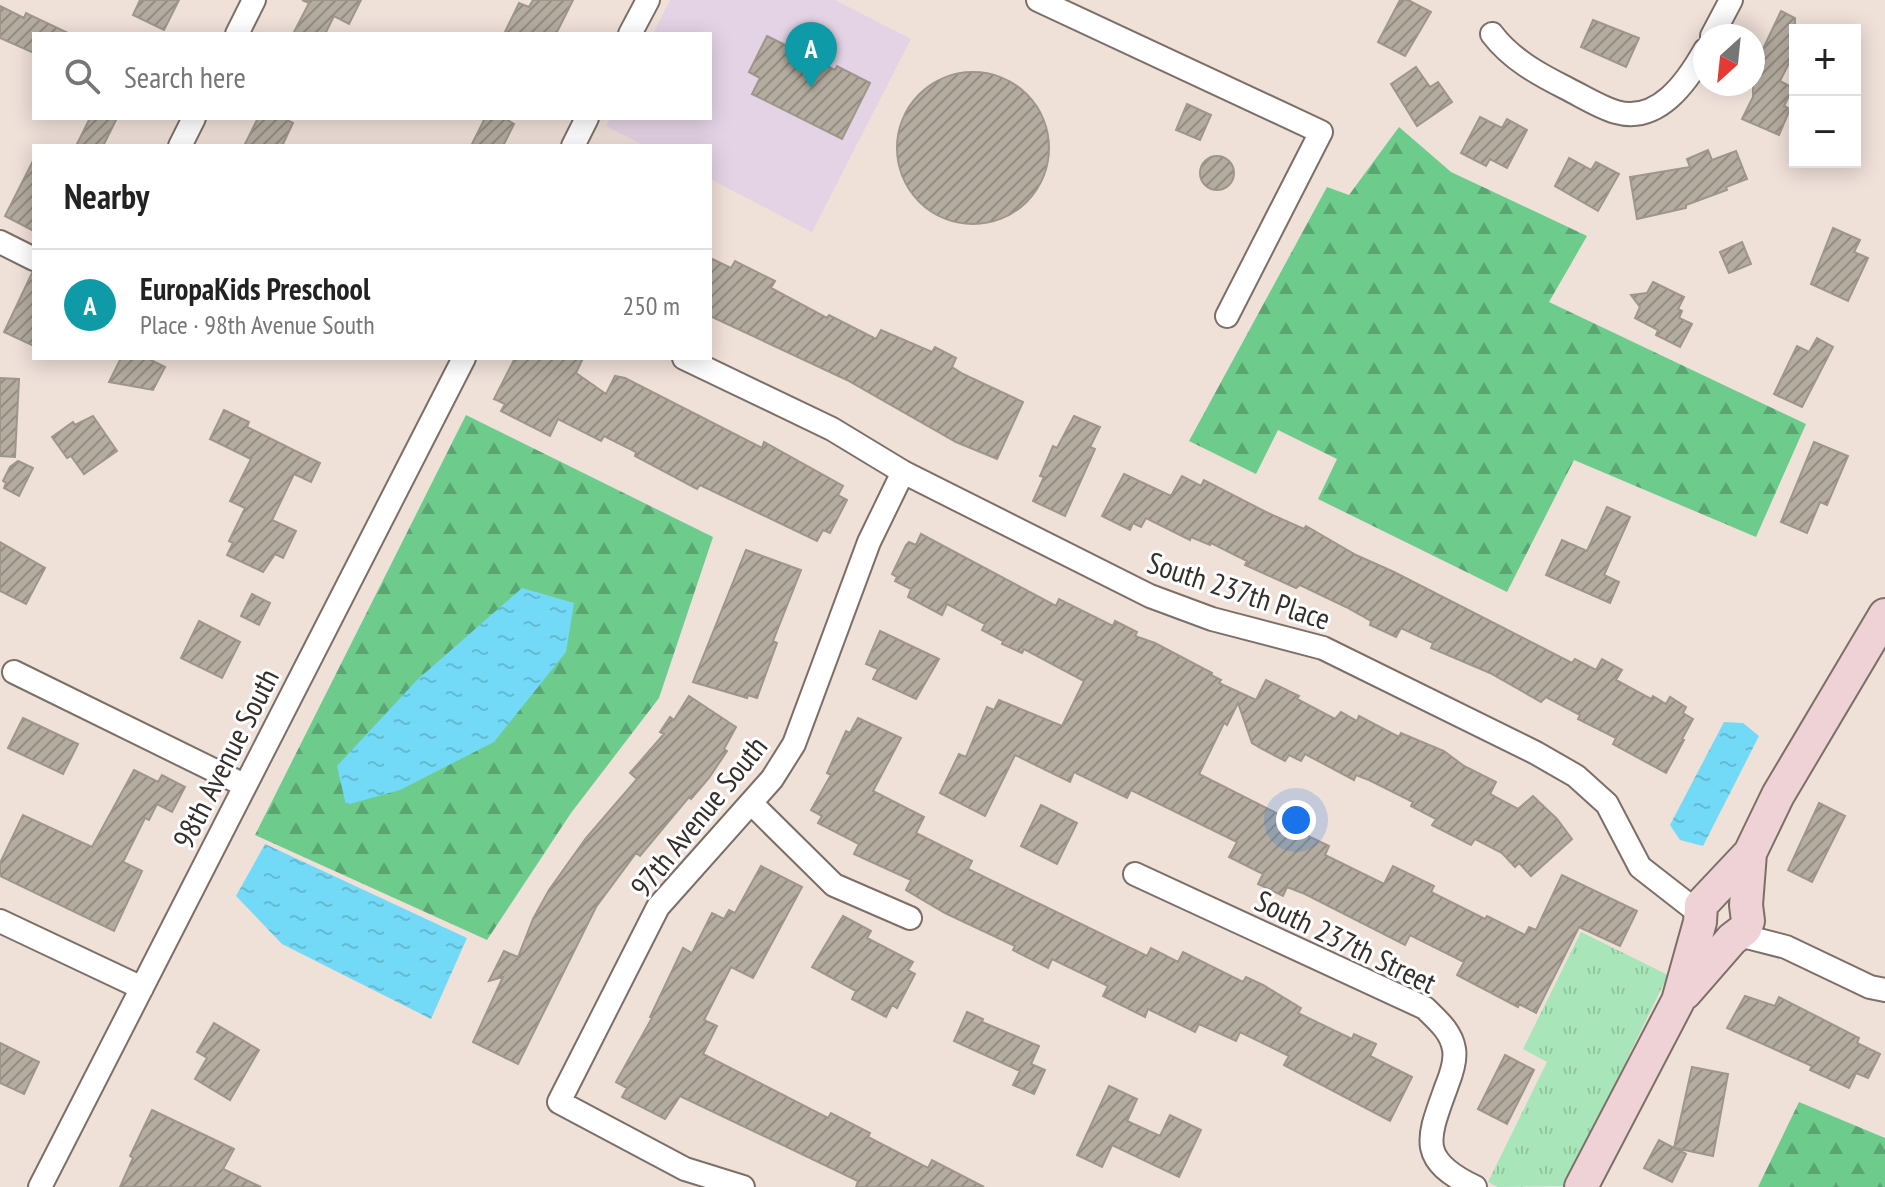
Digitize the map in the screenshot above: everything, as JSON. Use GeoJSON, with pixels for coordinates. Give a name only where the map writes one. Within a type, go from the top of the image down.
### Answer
{"type":"FeatureCollection","features":[{"type":"Feature","properties":{"kind":"street"},"geometry":{"type":"LineString","coordinates":[[238,32],[254,0]]}},
{"type":"Feature","properties":{"kind":"street"},"geometry":{"type":"LineString","coordinates":[[631,32],[648,0]]}},
{"type":"Feature","properties":{"kind":"street"},"geometry":{"type":"LineString","coordinates":[[1038,0],[1321,132],[1227,316]]}},
{"type":"Feature","properties":{"kind":"street"},"geometry":{"type":"LineString","coordinates":[[1718,24],[1731,0]]}},
{"type":"Feature","properties":{"kind":"street"},"geometry":{"type":"LineString","coordinates":[[1492,34],[1504,49],[1542,76],[1613,111],[1632,114],[1649,111],[1669,99],[1693,69]]}},
{"type":"Feature","properties":{"kind":"street"},"geometry":{"type":"LineString","coordinates":[[181,144],[193,120]]}},
{"type":"Feature","properties":{"kind":"street"},"geometry":{"type":"LineString","coordinates":[[574,144],[586,120]]}},
{"type":"Feature","properties":{"kind":"street"},"geometry":{"type":"LineString","coordinates":[[0,242],[32,258]]}},
{"type":"Feature","properties":{"kind":"street","name":"98th Avenue South"},"geometry":{"type":"LineString","coordinates":[[40,1187],[463,360]]}},
{"type":"Feature","properties":{"kind":"street","name":"South 237th Place"},"geometry":{"type":"LineString","coordinates":[[688,360],[832,429],[903,472],[1150,596],[1212,619],[1323,648],[1536,753],[1576,776],[1607,804],[1640,867],[1705,907]]}},
{"type":"Feature","properties":{"kind":"street","name":"97th Avenue South"},"geometry":{"type":"LineString","coordinates":[[743,1187],[685,1169],[559,1102],[658,907],[772,779],[794,744],[869,542],[903,472]]}},
{"type":"Feature","properties":{"kind":"street"},"geometry":{"type":"LineString","coordinates":[[1678,1001],[1705,907],[1750,853],[1778,795],[1885,615]]}},
{"type":"Feature","properties":{"kind":"street"},"geometry":{"type":"LineString","coordinates":[[14,672],[244,785]]}},
{"type":"Feature","properties":{"kind":"street"},"geometry":{"type":"LineString","coordinates":[[751,803],[834,885],[910,918]]}},
{"type":"Feature","properties":{"kind":"street"},"geometry":{"type":"LineString","coordinates":[[1581,1187],[1678,1001],[1741,923],[1750,853]]}},
{"type":"Feature","properties":{"kind":"street","name":"South 237th Street"},"geometry":{"type":"LineString","coordinates":[[1135,874],[1425,1008],[1444,1026],[1454,1049],[1452,1071],[1432,1125],[1430,1143],[1438,1163],[1452,1176],[1475,1187]]}},
{"type":"Feature","properties":{"kind":"street"},"geometry":{"type":"LineString","coordinates":[[1705,907],[1730,892],[1741,923],[1870,987],[1885,990]]}},
{"type":"Feature","properties":{"kind":"street"},"geometry":{"type":"LineString","coordinates":[[1705,907],[1708,935],[1724,940],[1741,923]]}},
{"type":"Feature","properties":{"kind":"street"},"geometry":{"type":"LineString","coordinates":[[0,921],[142,988]]}},
{"type":"Feature","properties":{"kind":"shaded area"},"geometry":{"type":"Polygon","coordinates":[[[670,0],[835,0],[911,39],[812,232],[712,180],[712,144],[641,144],[606,126],[609,120],[712,120],[712,32],[654,32],[670,0]]]}},
{"type":"Feature","properties":{"kind":"green space"},"geometry":{"type":"Polygon","coordinates":[[[1399,127],[1451,172],[1587,236],[1549,302],[1806,424],[1756,537],[1574,460],[1507,592],[1318,499],[1337,459],[1278,430],[1256,474],[1189,441],[1327,187],[1349,195],[1399,127]]]}},
{"type":"Feature","properties":{"kind":"green space"},"geometry":{"type":"Polygon","coordinates":[[[466,415],[713,537],[659,698],[571,813],[487,940],[255,835],[466,415]]]}},
{"type":"Feature","properties":{"kind":"green space"},"geometry":{"type":"Polygon","coordinates":[[[1581,932],[1668,975],[1565,1186],[1498,1187],[1488,1182],[1547,1062],[1523,1049],[1581,932]]]}},
{"type":"Feature","properties":{"kind":"green space"},"geometry":{"type":"Polygon","coordinates":[[[1799,1102],[1885,1138],[1885,1187],[1758,1187],[1799,1102]]]}},
{"type":"Feature","properties":{"kind":"water"},"geometry":{"type":"Polygon","coordinates":[[[522,588],[574,603],[566,652],[494,742],[400,790],[346,805],[337,766],[417,680],[522,588]]]}},
{"type":"Feature","properties":{"kind":"water"},"geometry":{"type":"Polygon","coordinates":[[[1724,722],[1743,723],[1759,736],[1703,846],[1680,840],[1670,825],[1724,722]]]}},
{"type":"Feature","properties":{"kind":"water"},"geometry":{"type":"Polygon","coordinates":[[[265,844],[467,938],[431,1019],[282,944],[236,896],[265,844]]]}},
{"type":"Feature","properties":{"kind":"building"},"geometry":{"type":"Polygon","coordinates":[[[140,0],[179,0],[164,30],[133,15],[140,0]]]}},
{"type":"Feature","properties":{"kind":"building"},"geometry":{"type":"Polygon","coordinates":[[[302,0],[361,0],[349,24],[334,16],[326,32],[294,32],[309,3],[302,0]]]}},
{"type":"Feature","properties":{"kind":"building"},"geometry":{"type":"Polygon","coordinates":[[[533,0],[573,0],[557,32],[505,32],[519,3],[529,7],[533,0]]]}},
{"type":"Feature","properties":{"kind":"building"},"geometry":{"type":"Polygon","coordinates":[[[1400,0],[1408,0],[1431,12],[1405,56],[1378,42],[1400,0]]]}},
{"type":"Feature","properties":{"kind":"building"},"geometry":{"type":"Polygon","coordinates":[[[0,6],[24,18],[26,13],[66,32],[32,32],[32,52],[0,38],[0,6]]]}},
{"type":"Feature","properties":{"kind":"building"},"geometry":{"type":"Polygon","coordinates":[[[1781,11],[1795,18],[1795,24],[1789,24],[1789,63],[1780,81],[1789,86],[1789,96],[1784,106],[1789,111],[1779,135],[1742,119],[1753,96],[1765,96],[1765,45],[1781,11]]]}},
{"type":"Feature","properties":{"kind":"building"},"geometry":{"type":"Polygon","coordinates":[[[1593,20],[1639,38],[1626,67],[1581,47],[1593,20]]]}},
{"type":"Feature","properties":{"kind":"building"},"geometry":{"type":"Polygon","coordinates":[[[767,36],[835,70],[837,66],[870,83],[842,139],[752,94],[760,78],[749,72],[767,36]]]}},
{"type":"Feature","properties":{"kind":"building"},"geometry":{"type":"Polygon","coordinates":[[[1416,67],[1430,87],[1438,82],[1452,102],[1417,126],[1391,84],[1416,67]]]}},
{"type":"Feature","properties":{"kind":"building"},"geometry":{"type":"Polygon","coordinates":[[[973,72],[1002,77],[1027,94],[1044,119],[1049,148],[1044,177],[1027,202],[1002,219],[973,224],[944,219],[919,202],[902,177],[897,148],[902,119],[919,94],[944,77],[973,72]]]}},
{"type":"Feature","properties":{"kind":"building"},"geometry":{"type":"Polygon","coordinates":[[[1187,104],[1211,115],[1200,140],[1176,130],[1187,104]]]}},
{"type":"Feature","properties":{"kind":"building"},"geometry":{"type":"Polygon","coordinates":[[[1480,117],[1502,128],[1507,119],[1527,130],[1507,168],[1490,159],[1486,166],[1461,153],[1480,117]]]}},
{"type":"Feature","properties":{"kind":"building"},"geometry":{"type":"Polygon","coordinates":[[[89,120],[116,120],[104,144],[77,144],[89,120]]]}},
{"type":"Feature","properties":{"kind":"building"},"geometry":{"type":"Polygon","coordinates":[[[257,120],[287,120],[293,123],[283,144],[245,144],[257,120]]]}},
{"type":"Feature","properties":{"kind":"building"},"geometry":{"type":"Polygon","coordinates":[[[484,120],[507,120],[514,124],[504,144],[472,144],[484,120]]]}},
{"type":"Feature","properties":{"kind":"building"},"geometry":{"type":"Polygon","coordinates":[[[1708,150],[1712,160],[1736,151],[1747,179],[1686,205],[1686,208],[1637,219],[1630,177],[1690,167],[1687,159],[1708,150]]]}},
{"type":"Feature","properties":{"kind":"building"},"geometry":{"type":"Polygon","coordinates":[[[1217,156],[1229,161],[1234,173],[1229,185],[1217,190],[1205,185],[1200,173],[1205,161],[1217,156]]]}},
{"type":"Feature","properties":{"kind":"building"},"geometry":{"type":"Polygon","coordinates":[[[1569,158],[1591,170],[1596,162],[1619,174],[1598,211],[1555,186],[1569,158]]]}},
{"type":"Feature","properties":{"kind":"building"},"geometry":{"type":"Polygon","coordinates":[[[32,163],[32,230],[5,216],[32,163]]]}},
{"type":"Feature","properties":{"kind":"building"},"geometry":{"type":"Polygon","coordinates":[[[1833,228],[1860,240],[1854,252],[1868,258],[1848,301],[1811,284],[1833,228]]]}},
{"type":"Feature","properties":{"kind":"building"},"geometry":{"type":"Polygon","coordinates":[[[1742,242],[1751,264],[1729,273],[1720,252],[1742,242]]]}},
{"type":"Feature","properties":{"kind":"building"},"geometry":{"type":"Polygon","coordinates":[[[712,259],[731,268],[735,261],[775,281],[771,288],[827,318],[829,315],[876,339],[881,330],[932,352],[935,347],[956,358],[952,367],[963,374],[1023,402],[997,459],[956,442],[847,380],[712,317],[712,259]]]}},
{"type":"Feature","properties":{"kind":"building"},"geometry":{"type":"Polygon","coordinates":[[[32,273],[32,345],[4,332],[32,273]]]}},
{"type":"Feature","properties":{"kind":"building"},"geometry":{"type":"Polygon","coordinates":[[[1653,282],[1684,297],[1678,309],[1682,311],[1679,318],[1692,324],[1680,347],[1656,335],[1658,330],[1635,318],[1640,307],[1631,295],[1647,293],[1653,282]]]}},
{"type":"Feature","properties":{"kind":"building"},"geometry":{"type":"Polygon","coordinates":[[[1817,338],[1833,347],[1802,407],[1774,394],[1797,346],[1809,352],[1817,338]]]}},
{"type":"Feature","properties":{"kind":"building"},"geometry":{"type":"Polygon","coordinates":[[[120,360],[151,360],[165,367],[153,390],[109,382],[120,360]]]}},
{"type":"Feature","properties":{"kind":"building"},"geometry":{"type":"Polygon","coordinates":[[[514,360],[582,360],[576,373],[606,394],[615,376],[625,378],[762,448],[764,442],[843,486],[838,495],[847,500],[830,533],[823,530],[817,541],[700,485],[697,489],[604,436],[601,441],[558,419],[550,436],[501,411],[505,404],[494,399],[514,360]]]}},
{"type":"Feature","properties":{"kind":"building"},"geometry":{"type":"Polygon","coordinates":[[[0,378],[19,379],[15,457],[0,456],[0,378]]]}},
{"type":"Feature","properties":{"kind":"building"},"geometry":{"type":"Polygon","coordinates":[[[224,410],[249,422],[247,427],[320,463],[311,482],[294,474],[272,520],[296,531],[283,558],[275,554],[263,572],[227,555],[233,543],[229,541],[245,508],[230,501],[251,459],[210,439],[224,410]]]}},
{"type":"Feature","properties":{"kind":"building"},"geometry":{"type":"Polygon","coordinates":[[[93,416],[117,451],[84,474],[52,437],[73,422],[75,425],[93,416]]]}},
{"type":"Feature","properties":{"kind":"building"},"geometry":{"type":"Polygon","coordinates":[[[1074,416],[1100,427],[1090,447],[1095,449],[1065,516],[1033,501],[1053,446],[1057,448],[1074,416]]]}},
{"type":"Feature","properties":{"kind":"building"},"geometry":{"type":"Polygon","coordinates":[[[1814,442],[1848,456],[1827,505],[1820,502],[1807,533],[1781,522],[1814,442]]]}},
{"type":"Feature","properties":{"kind":"building"},"geometry":{"type":"Polygon","coordinates":[[[18,461],[33,468],[19,496],[4,488],[6,483],[3,481],[10,467],[18,461]]]}},
{"type":"Feature","properties":{"kind":"building"},"geometry":{"type":"Polygon","coordinates":[[[1124,474],[1171,496],[1182,476],[1201,486],[1204,480],[1268,513],[1304,529],[1306,526],[1356,555],[1572,663],[1575,659],[1596,670],[1602,659],[1622,670],[1616,680],[1651,699],[1653,696],[1666,704],[1670,697],[1686,707],[1683,713],[1693,719],[1684,740],[1666,773],[1613,744],[1616,738],[1578,719],[1580,715],[1546,697],[1541,702],[1490,673],[1431,648],[1433,643],[1401,628],[1396,637],[1370,625],[1371,621],[1346,607],[1300,585],[1296,588],[1245,565],[1247,561],[1211,543],[1191,537],[1190,540],[1146,518],[1141,527],[1133,523],[1130,530],[1102,516],[1124,474]]]}},
{"type":"Feature","properties":{"kind":"building"},"geometry":{"type":"Polygon","coordinates":[[[1607,507],[1630,517],[1604,575],[1619,582],[1610,603],[1546,575],[1562,540],[1587,551],[1607,507]]]}},
{"type":"Feature","properties":{"kind":"building"},"geometry":{"type":"Polygon","coordinates":[[[921,534],[1056,606],[1059,599],[1113,626],[1115,621],[1137,632],[1135,636],[1212,673],[1221,680],[1219,683],[1256,700],[1266,680],[1335,719],[1341,712],[1357,721],[1359,716],[1399,737],[1401,733],[1444,751],[1464,766],[1496,782],[1490,794],[1518,809],[1533,796],[1572,839],[1531,876],[1519,863],[1515,867],[1502,853],[1475,839],[1471,845],[1432,825],[1436,819],[1411,806],[1413,802],[1369,780],[1356,775],[1354,780],[1305,754],[1301,761],[1289,755],[1285,761],[1262,749],[1252,743],[1238,703],[1227,725],[1224,723],[1199,774],[1282,816],[1279,822],[1329,846],[1325,855],[1384,884],[1393,866],[1434,886],[1431,892],[1525,935],[1529,927],[1536,930],[1562,875],[1637,911],[1620,946],[1579,927],[1536,1013],[1457,975],[1464,962],[1410,935],[1405,945],[1305,894],[1287,887],[1283,896],[1258,884],[1263,874],[1229,857],[1237,842],[1131,790],[1127,798],[1074,772],[1070,782],[1015,755],[985,816],[940,793],[959,754],[966,757],[987,707],[994,710],[999,700],[1062,726],[1084,681],[1024,649],[1022,653],[1002,644],[1003,641],[982,630],[985,624],[947,604],[942,615],[908,597],[911,589],[895,581],[897,577],[892,574],[906,545],[909,542],[916,545],[921,534]]]}},
{"type":"Feature","properties":{"kind":"building"},"geometry":{"type":"Polygon","coordinates":[[[0,542],[45,568],[26,604],[0,591],[0,542]]]}},
{"type":"Feature","properties":{"kind":"building"},"geometry":{"type":"Polygon","coordinates":[[[746,550],[801,570],[773,641],[777,643],[757,698],[748,695],[747,698],[693,682],[746,550]]]}},
{"type":"Feature","properties":{"kind":"building"},"geometry":{"type":"Polygon","coordinates":[[[252,594],[270,603],[259,625],[241,616],[252,594]]]}},
{"type":"Feature","properties":{"kind":"building"},"geometry":{"type":"Polygon","coordinates":[[[199,621],[240,642],[222,678],[181,658],[199,621]]]}},
{"type":"Feature","properties":{"kind":"building"},"geometry":{"type":"Polygon","coordinates":[[[880,631],[939,659],[916,699],[873,679],[878,669],[866,664],[880,631]]]}},
{"type":"Feature","properties":{"kind":"building"},"geometry":{"type":"Polygon","coordinates":[[[689,696],[736,727],[724,749],[727,751],[691,799],[689,797],[640,856],[636,853],[596,907],[518,1064],[473,1042],[503,977],[489,981],[504,951],[518,957],[549,890],[586,838],[637,779],[630,773],[664,734],[660,732],[670,717],[674,720],[689,696]]]}},
{"type":"Feature","properties":{"kind":"building"},"geometry":{"type":"Polygon","coordinates":[[[23,718],[78,744],[63,774],[8,748],[23,718]]]}},
{"type":"Feature","properties":{"kind":"building"},"geometry":{"type":"Polygon","coordinates":[[[858,718],[901,738],[873,791],[924,817],[916,833],[972,861],[968,869],[1147,956],[1151,948],[1178,962],[1183,952],[1243,982],[1246,977],[1263,985],[1301,1008],[1298,1013],[1352,1039],[1354,1034],[1376,1044],[1370,1056],[1412,1077],[1390,1121],[1284,1065],[1289,1056],[1240,1032],[1236,1041],[1199,1024],[1195,1032],[1148,1009],[1145,1017],[1103,996],[1108,986],[1052,959],[1048,968],[1013,950],[1015,946],[945,913],[906,890],[911,880],[854,854],[859,844],[818,823],[822,816],[811,810],[831,775],[827,773],[846,731],[850,733],[858,718]]]}},
{"type":"Feature","properties":{"kind":"building"},"geometry":{"type":"Polygon","coordinates":[[[134,770],[158,782],[162,775],[185,787],[172,812],[157,804],[149,820],[145,818],[123,862],[142,871],[114,931],[0,876],[0,863],[23,815],[92,847],[134,770]]]}},
{"type":"Feature","properties":{"kind":"building"},"geometry":{"type":"Polygon","coordinates":[[[1819,803],[1845,816],[1812,882],[1788,870],[1819,803]]]}},
{"type":"Feature","properties":{"kind":"building"},"geometry":{"type":"Polygon","coordinates":[[[1041,805],[1077,823],[1057,864],[1021,846],[1041,805]]]}},
{"type":"Feature","properties":{"kind":"building"},"geometry":{"type":"Polygon","coordinates":[[[761,866],[802,887],[753,978],[731,967],[704,1020],[717,1026],[703,1054],[828,1118],[831,1113],[870,1133],[868,1137],[928,1168],[932,1160],[984,1187],[856,1187],[858,1181],[680,1096],[665,1119],[622,1097],[627,1088],[616,1082],[652,1018],[683,948],[692,953],[712,913],[724,919],[729,910],[735,913],[761,866]]]}},
{"type":"Feature","properties":{"kind":"building"},"geometry":{"type":"Polygon","coordinates":[[[843,916],[871,931],[867,938],[913,962],[908,970],[915,974],[897,1008],[892,1005],[886,1017],[852,999],[856,991],[812,967],[843,916]]]}},
{"type":"Feature","properties":{"kind":"building"},"geometry":{"type":"Polygon","coordinates":[[[1745,996],[1775,1006],[1779,997],[1859,1038],[1857,1043],[1880,1054],[1868,1078],[1856,1073],[1849,1088],[1810,1070],[1812,1066],[1727,1028],[1745,996]]]}},
{"type":"Feature","properties":{"kind":"building"},"geometry":{"type":"Polygon","coordinates":[[[967,1012],[983,1019],[982,1022],[1039,1046],[1031,1064],[1045,1070],[1034,1094],[1013,1085],[1020,1071],[954,1041],[967,1012]]]}},
{"type":"Feature","properties":{"kind":"building"},"geometry":{"type":"Polygon","coordinates":[[[214,1023],[259,1050],[230,1100],[195,1079],[207,1058],[197,1052],[214,1023]]]}},
{"type":"Feature","properties":{"kind":"building"},"geometry":{"type":"Polygon","coordinates":[[[0,1043],[39,1062],[24,1094],[0,1083],[0,1043]]]}},
{"type":"Feature","properties":{"kind":"building"},"geometry":{"type":"Polygon","coordinates":[[[1505,1055],[1534,1070],[1507,1124],[1478,1109],[1505,1055]]]}},
{"type":"Feature","properties":{"kind":"building"},"geometry":{"type":"Polygon","coordinates":[[[1692,1067],[1728,1074],[1713,1156],[1675,1148],[1686,1154],[1672,1182],[1644,1168],[1659,1140],[1674,1148],[1692,1067]]]}},
{"type":"Feature","properties":{"kind":"building"},"geometry":{"type":"Polygon","coordinates":[[[1109,1086],[1137,1099],[1127,1121],[1160,1136],[1170,1115],[1201,1130],[1179,1177],[1112,1145],[1102,1167],[1077,1155],[1109,1086]]]}},
{"type":"Feature","properties":{"kind":"building"},"geometry":{"type":"Polygon","coordinates":[[[152,1110],[234,1149],[223,1169],[261,1187],[120,1187],[133,1158],[130,1156],[152,1110]]]}},
{"type":"Feature","properties":{"kind":"place","name":"EuropaKids Preschool"},"geometry":{"type":"Point","coordinates":[811,88]}}]}
